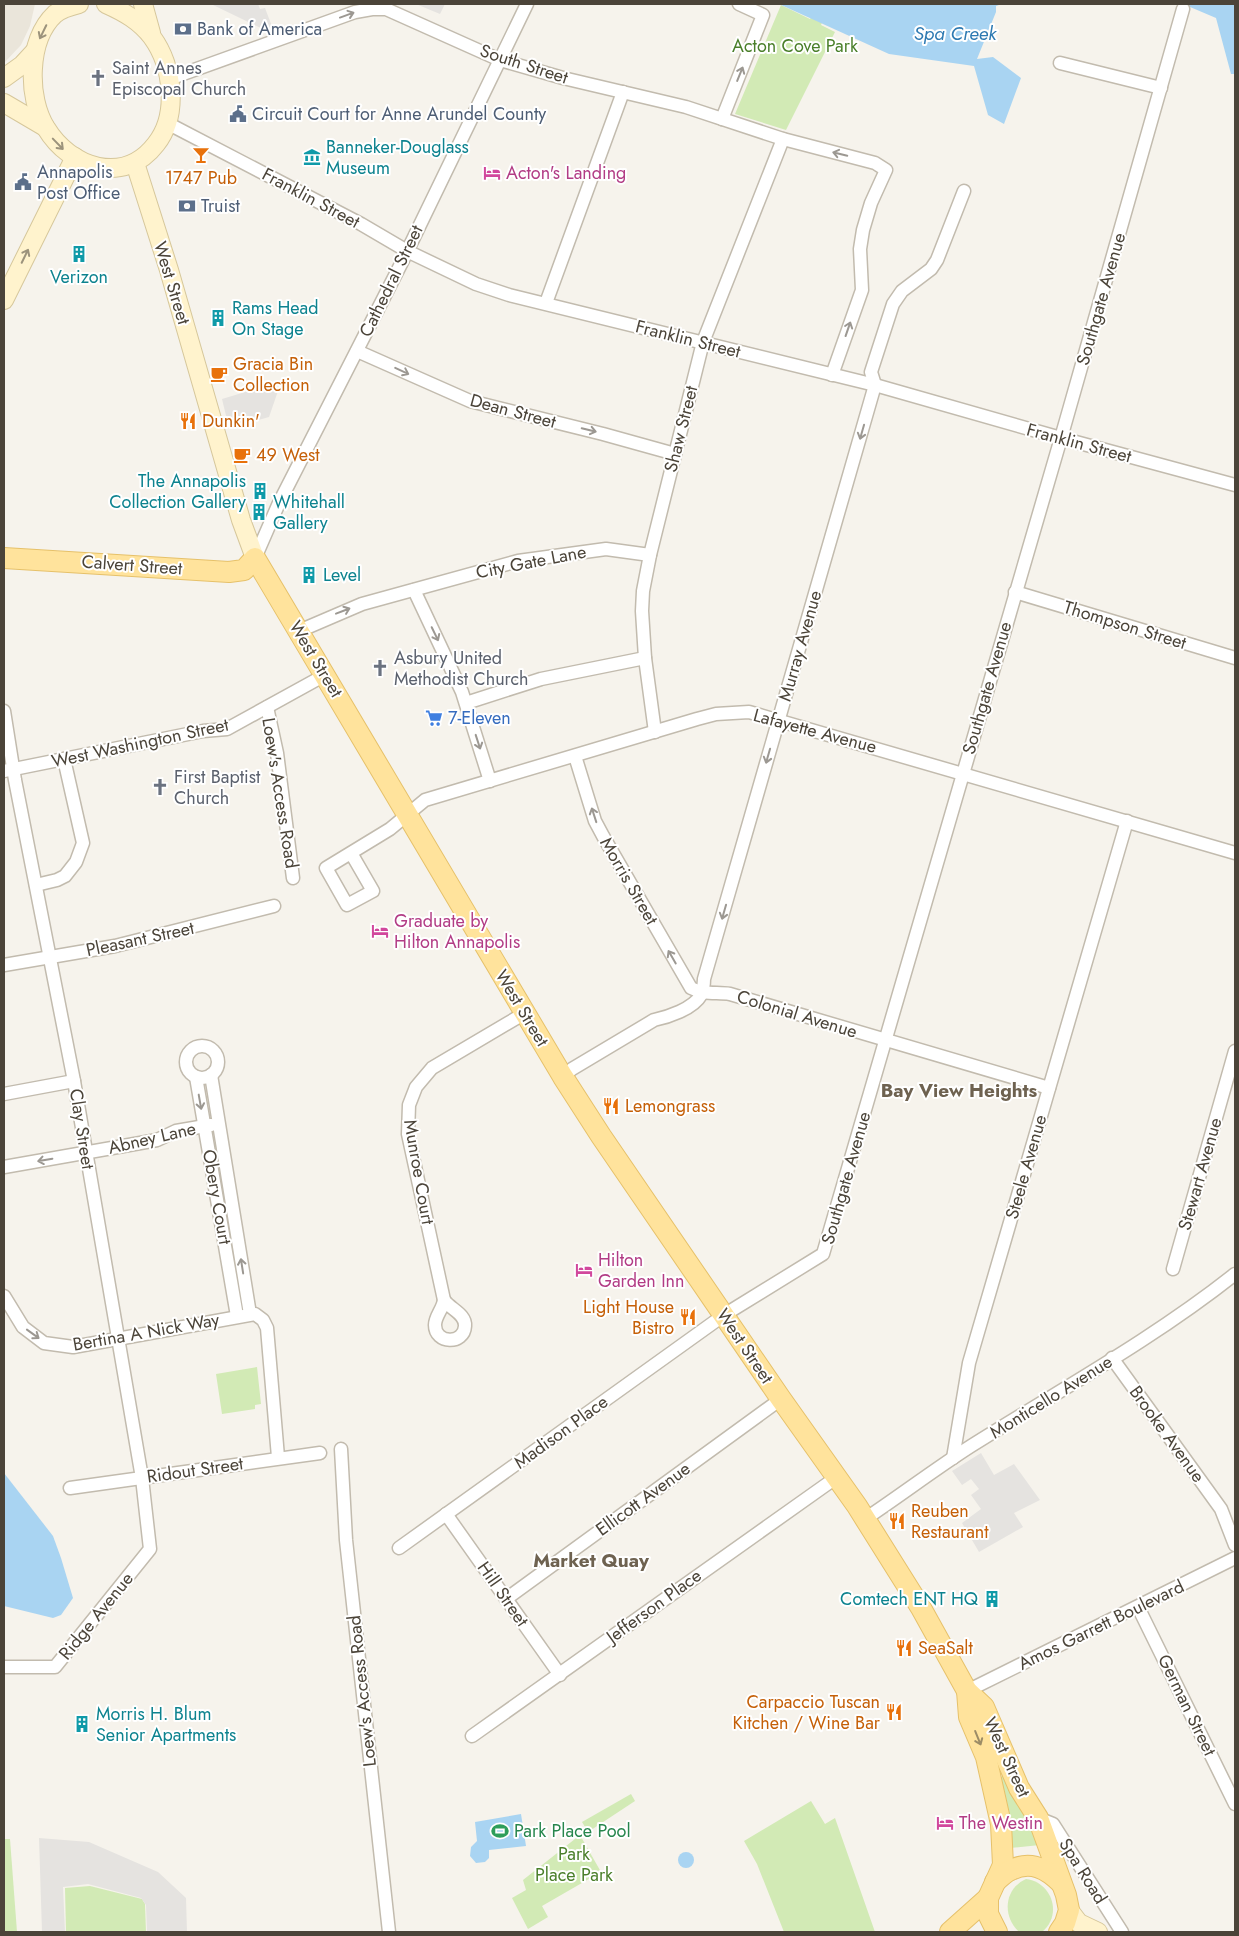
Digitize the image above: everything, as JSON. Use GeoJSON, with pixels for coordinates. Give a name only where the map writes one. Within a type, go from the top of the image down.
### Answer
{"type":"FeatureCollection","features":[{"type":"Feature","properties":{"kind":"main road"},"geometry":{"type":"LineString","coordinates":[[4,78],[22,65],[34,52],[54,9],[79,4]]}},
{"type":"Feature","properties":{"kind":"main road"},"geometry":{"type":"LineString","coordinates":[[106,4],[122,11],[136,21],[152,38]]}},
{"type":"Feature","properties":{"kind":"main road"},"geometry":{"type":"LineString","coordinates":[[34,52],[34,90],[45,127],[57,144],[92,166],[107,168],[126,167],[135,163],[155,146],[160,139],[167,123],[171,98],[169,79],[162,57],[152,38],[143,4]]}},
{"type":"Feature","properties":{"kind":"main road"},"geometry":{"type":"LineString","coordinates":[[4,103],[45,127]]}},
{"type":"Feature","properties":{"kind":"main road"},"geometry":{"type":"LineString","coordinates":[[4,300],[75,157]]}},
{"type":"Feature","properties":{"kind":"main road","name":"West Street"},"geometry":{"type":"LineString","coordinates":[[135,163],[169,270],[241,520],[256,558],[563,1077],[724,1316],[865,1518],[921,1608],[967,1691],[984,1707],[1019,1788],[1038,1818],[1066,1895],[1069,1910]]}},
{"type":"Feature","properties":{"kind":"main road","name":"Calvert Street"},"geometry":{"type":"LineString","coordinates":[[4,558],[229,572],[244,570],[256,558]]}},
{"type":"Feature","properties":{"kind":"main road","name":"West Street"},"geometry":{"type":"LineString","coordinates":[[967,1691],[969,1717],[986,1757],[1001,1824],[1003,1865],[992,1890]]}},
{"type":"Feature","properties":{"kind":"main road"},"geometry":{"type":"LineString","coordinates":[[950,1932],[1011,1870],[1026,1866],[1039,1867],[1049,1872],[1061,1883]]}},
{"type":"Feature","properties":{"kind":"main road"},"geometry":{"type":"LineString","coordinates":[[992,1890],[988,1914],[997,1932]]}},
{"type":"Feature","properties":{"kind":"main road"},"geometry":{"type":"LineString","coordinates":[[1059,1932],[1065,1923],[1069,1910]]}},
{"type":"Feature","properties":{"kind":"main road","name":"Spa Road"},"geometry":{"type":"LineString","coordinates":[[1069,1910],[1080,1923],[1098,1932]]}},
{"type":"Feature","properties":{"kind":"street","name":"Cathedral Street"},"geometry":{"type":"LineString","coordinates":[[256,558],[279,503],[407,251],[527,4]]}},
{"type":"Feature","properties":{"kind":"street"},"geometry":{"type":"LineString","coordinates":[[722,119],[763,15],[739,4]]}},
{"type":"Feature","properties":{"kind":"street","name":"South Street"},"geometry":{"type":"LineString","coordinates":[[169,79],[355,12],[372,9],[386,10],[500,60],[562,78],[686,107],[783,140],[875,163],[886,170],[871,203],[863,230],[860,249],[862,290],[832,375]]}},
{"type":"Feature","properties":{"kind":"street","name":"Southgate Avenue"},"geometry":{"type":"LineString","coordinates":[[724,1316],[823,1254],[1061,438],[1183,9]]}},
{"type":"Feature","properties":{"kind":"street"},"geometry":{"type":"LineString","coordinates":[[1060,64],[1161,88]]}},
{"type":"Feature","properties":{"kind":"street"},"geometry":{"type":"LineString","coordinates":[[546,303],[623,92]]}},
{"type":"Feature","properties":{"kind":"street","name":"Franklin Street"},"geometry":{"type":"LineString","coordinates":[[167,123],[361,224],[407,251],[476,284],[508,295],[876,385],[1061,438],[1233,484]]}},
{"type":"Feature","properties":{"kind":"street","name":"Shaw Street"},"geometry":{"type":"LineString","coordinates":[[655,732],[645,658],[642,611],[643,591],[650,555],[702,342],[783,140]]}},
{"type":"Feature","properties":{"kind":"street"},"geometry":{"type":"LineString","coordinates":[[876,385],[871,372],[893,304],[902,291],[931,269],[937,260],[964,191]]}},
{"type":"Feature","properties":{"kind":"street","name":"Dean Street"},"geometry":{"type":"LineString","coordinates":[[357,350],[470,401],[675,454]]}},
{"type":"Feature","properties":{"kind":"street","name":"Murray Avenue"},"geometry":{"type":"LineString","coordinates":[[702,993],[876,385]]}},
{"type":"Feature","properties":{"kind":"street"},"geometry":{"type":"LineString","coordinates":[[1233,484],[1235,471]]}},
{"type":"Feature","properties":{"kind":"street","name":"City Gate Lane"},"geometry":{"type":"LineString","coordinates":[[299,631],[353,608],[502,564],[606,549],[650,555]]}},
{"type":"Feature","properties":{"kind":"street"},"geometry":{"type":"LineString","coordinates":[[414,590],[458,682],[490,781]]}},
{"type":"Feature","properties":{"kind":"street","name":"Thompson Street"},"geometry":{"type":"LineString","coordinates":[[1015,592],[1235,658]]}},
{"type":"Feature","properties":{"kind":"street"},"geometry":{"type":"LineString","coordinates":[[466,703],[541,679],[645,658]]}},
{"type":"Feature","properties":{"kind":"street","name":"West Washington Street"},"geometry":{"type":"LineString","coordinates":[[8,771],[203,731],[227,729],[325,675]]}},
{"type":"Feature","properties":{"kind":"street","name":"Loew's Access Road"},"geometry":{"type":"LineString","coordinates":[[267,708],[277,753],[293,878]]}},
{"type":"Feature","properties":{"kind":"street","name":"Clay Street"},"geometry":{"type":"LineString","coordinates":[[4,711],[8,771],[36,885],[74,1081],[142,1478],[150,1549]]}},
{"type":"Feature","properties":{"kind":"street","name":"Lafayette Avenue"},"geometry":{"type":"LineString","coordinates":[[351,853],[390,829],[425,800],[697,719],[731,712],[749,712],[779,720],[1235,853]]}},
{"type":"Feature","properties":{"kind":"street","name":"Morris Street"},"geometry":{"type":"LineString","coordinates":[[576,756],[595,821],[689,986],[702,993]]}},
{"type":"Feature","properties":{"kind":"street"},"geometry":{"type":"LineString","coordinates":[[36,885],[65,876],[76,862],[83,843],[64,759]]}},
{"type":"Feature","properties":{"kind":"street","name":"Steele Avenue"},"geometry":{"type":"LineString","coordinates":[[953,1458],[969,1363],[1127,821]]}},
{"type":"Feature","properties":{"kind":"street","name":"Pleasant Street"},"geometry":{"type":"LineString","coordinates":[[4,966],[115,946],[274,906]]}},
{"type":"Feature","properties":{"kind":"street","name":"Colonial Avenue"},"geometry":{"type":"LineString","coordinates":[[702,993],[719,992],[730,994],[1049,1088]]}},
{"type":"Feature","properties":{"kind":"street"},"geometry":{"type":"LineString","coordinates":[[563,1077],[572,1069],[654,1020],[662,1019],[692,1004],[702,993]]}},
{"type":"Feature","properties":{"kind":"street","name":"Munroe Court"},"geometry":{"type":"LineString","coordinates":[[444,1300],[408,1134],[409,1105],[416,1087],[432,1068],[525,1013]]}},
{"type":"Feature","properties":{"kind":"street","name":"Obery Court"},"geometry":{"type":"LineString","coordinates":[[200,1046],[210,1049],[216,1056],[217,1067],[211,1075],[244,1315],[196,1077],[188,1070],[186,1060],[191,1051],[200,1046]]}},
{"type":"Feature","properties":{"kind":"street","name":"Stewart Avenue"},"geometry":{"type":"LineString","coordinates":[[1173,1269],[1235,1051]]}},
{"type":"Feature","properties":{"kind":"street"},"geometry":{"type":"LineString","coordinates":[[196,1077],[211,1075]]}},
{"type":"Feature","properties":{"kind":"street"},"geometry":{"type":"LineString","coordinates":[[4,1094],[74,1081]]}},
{"type":"Feature","properties":{"kind":"street","name":"Abney Lane"},"geometry":{"type":"LineString","coordinates":[[4,1167],[157,1140],[176,1130],[219,1123]]}},
{"type":"Feature","properties":{"kind":"street","name":"Monticello Avenue"},"geometry":{"type":"LineString","coordinates":[[865,1518],[953,1458],[1196,1305],[1235,1274]]}},
{"type":"Feature","properties":{"kind":"street","name":"Bertina A Nick Way"},"geometry":{"type":"LineString","coordinates":[[4,1296],[23,1327],[44,1342],[73,1347],[244,1315]]}},
{"type":"Feature","properties":{"kind":"street"},"geometry":{"type":"LineString","coordinates":[[244,1315],[255,1314],[263,1320],[267,1328],[278,1457]]}},
{"type":"Feature","properties":{"kind":"street","name":"Madison Place"},"geometry":{"type":"LineString","coordinates":[[399,1548],[724,1316]]}},
{"type":"Feature","properties":{"kind":"street","name":"Brooke Avenue"},"geometry":{"type":"LineString","coordinates":[[1112,1358],[1221,1509],[1235,1545]]}},
{"type":"Feature","properties":{"kind":"street","name":"Ellicott Avenue"},"geometry":{"type":"LineString","coordinates":[[506,1599],[781,1399]]}},
{"type":"Feature","properties":{"kind":"street","name":"Loew's Access Road"},"geometry":{"type":"LineString","coordinates":[[341,1449],[346,1540],[390,1932]]}},
{"type":"Feature","properties":{"kind":"street","name":"Ridout Street"},"geometry":{"type":"LineString","coordinates":[[70,1488],[278,1457],[320,1453]]}},
{"type":"Feature","properties":{"kind":"street","name":"Jefferson Place"},"geometry":{"type":"LineString","coordinates":[[472,1736],[837,1477]]}},
{"type":"Feature","properties":{"kind":"street"},"geometry":{"type":"LineString","coordinates":[[1221,1509],[1235,1515]]}},
{"type":"Feature","properties":{"kind":"street","name":"Hill Street"},"geometry":{"type":"LineString","coordinates":[[446,1514],[560,1675]]}},
{"type":"Feature","properties":{"kind":"street","name":"Ridge Avenue"},"geometry":{"type":"LineString","coordinates":[[4,1667],[55,1667],[150,1549]]}},
{"type":"Feature","properties":{"kind":"street","name":"Amos Garrett Boulevard"},"geometry":{"type":"LineString","coordinates":[[967,1691],[1235,1558]]}},
{"type":"Feature","properties":{"kind":"street","name":"German Street"},"geometry":{"type":"LineString","coordinates":[[1138,1607],[1235,1804]]}},
{"type":"Feature","properties":{"kind":"street","name":"Spa Road"},"geometry":{"type":"LineString","coordinates":[[1038,1818],[1053,1824],[1122,1932]]}},
{"type":"Feature","properties":{"kind":"shaded area"},"geometry":{"type":"Polygon","coordinates":[[[4,4],[35,4],[30,26],[21,45],[4,63],[4,4]]]}},
{"type":"Feature","properties":{"kind":"shaded area"},"geometry":{"type":"Polygon","coordinates":[[[211,4],[258,4],[260,9],[265,8],[273,29],[267,31],[211,4]]]}},
{"type":"Feature","properties":{"kind":"shaded area"},"geometry":{"type":"Polygon","coordinates":[[[416,4],[445,4],[440,14],[416,4]]]}},
{"type":"Feature","properties":{"kind":"shaded area"},"geometry":{"type":"Polygon","coordinates":[[[268,385],[278,391],[269,417],[229,428],[222,399],[268,385]]]}},
{"type":"Feature","properties":{"kind":"shaded area"},"geometry":{"type":"Polygon","coordinates":[[[981,1453],[994,1475],[1014,1464],[1040,1500],[1014,1513],[1023,1527],[979,1552],[962,1523],[981,1509],[971,1495],[979,1489],[971,1479],[962,1485],[952,1471],[981,1453]]]}},
{"type":"Feature","properties":{"kind":"shaded area"},"geometry":{"type":"Polygon","coordinates":[[[39,1838],[89,1842],[158,1872],[186,1898],[187,1932],[147,1932],[146,1905],[141,1898],[88,1884],[63,1887],[65,1932],[42,1932],[39,1838]]]}},
{"type":"Feature","properties":{"kind":"green space","name":"Acton Cove Park"},"geometry":{"type":"Polygon","coordinates":[[[781,5],[810,19],[813,14],[824,18],[821,25],[835,32],[786,130],[735,114],[781,5]]]}},
{"type":"Feature","properties":{"kind":"green space"},"geometry":{"type":"Polygon","coordinates":[[[257,1367],[261,1404],[255,1405],[255,1409],[222,1414],[216,1374],[257,1367]]]}},
{"type":"Feature","properties":{"kind":"green space"},"geometry":{"type":"Polygon","coordinates":[[[1007,1774],[1040,1845],[1010,1848],[997,1779],[1007,1774]]]}},
{"type":"Feature","properties":{"kind":"green space"},"geometry":{"type":"Polygon","coordinates":[[[631,1794],[635,1801],[588,1832],[582,1822],[631,1794]]]}},
{"type":"Feature","properties":{"kind":"green space"},"geometry":{"type":"Polygon","coordinates":[[[811,1801],[825,1824],[835,1818],[875,1932],[784,1932],[757,1864],[744,1841],[811,1801]]]}},
{"type":"Feature","properties":{"kind":"green space","name":"Park Place Park"},"geometry":{"type":"Polygon","coordinates":[[[580,1835],[601,1872],[542,1906],[548,1917],[528,1929],[512,1898],[526,1890],[523,1880],[580,1835]]]}},
{"type":"Feature","properties":{"kind":"green space"},"geometry":{"type":"Polygon","coordinates":[[[4,1839],[10,1839],[17,1932],[4,1932],[4,1839]]]}},
{"type":"Feature","properties":{"kind":"green space"},"geometry":{"type":"Polygon","coordinates":[[[1026,1879],[1035,1881],[1042,1886],[1052,1900],[1052,1917],[1042,1932],[1019,1932],[1010,1918],[1008,1903],[1010,1896],[1013,1889],[1026,1879]]]}},
{"type":"Feature","properties":{"kind":"green space"},"geometry":{"type":"Polygon","coordinates":[[[90,1886],[142,1899],[145,1904],[146,1932],[66,1932],[65,1888],[90,1886]]]}},
{"type":"Feature","properties":{"kind":"water","name":"Spa Creek"},"geometry":{"type":"Polygon","coordinates":[[[779,4],[1002,4],[996,6],[996,12],[977,59],[993,57],[1021,78],[1004,124],[988,115],[974,66],[889,54],[779,4]]]}},
{"type":"Feature","properties":{"kind":"water"},"geometry":{"type":"Polygon","coordinates":[[[1183,4],[1235,4],[1235,74],[1231,74],[1216,18],[1183,4]]]}},
{"type":"Feature","properties":{"kind":"water"},"geometry":{"type":"Polygon","coordinates":[[[4,1473],[53,1536],[61,1558],[73,1598],[61,1615],[53,1618],[4,1606],[4,1473]]]}},
{"type":"Feature","properties":{"kind":"water","name":"Park Place Pool"},"geometry":{"type":"Polygon","coordinates":[[[521,1814],[526,1846],[489,1850],[489,1858],[485,1862],[476,1863],[470,1856],[471,1847],[477,1841],[475,1822],[521,1814]]]}},
{"type":"Feature","properties":{"kind":"water"},"geometry":{"type":"Polygon","coordinates":[[[683,1852],[689,1852],[694,1857],[692,1866],[683,1868],[678,1863],[678,1857],[683,1852]]]}},
{"type":"Feature","properties":{"kind":"place","name":"Bank of America"},"geometry":{"type":"Point","coordinates":[183,29]}},
{"type":"Feature","properties":{"kind":"place","name":"Saint Annes Episcopal Church"},"geometry":{"type":"Point","coordinates":[98,78]}},
{"type":"Feature","properties":{"kind":"place","name":"Circuit Court for Anne Arundel County"},"geometry":{"type":"Point","coordinates":[238,114]}},
{"type":"Feature","properties":{"kind":"place","name":"1747 Pub"},"geometry":{"type":"Point","coordinates":[201,155]}},
{"type":"Feature","properties":{"kind":"place","name":"Banneker-Douglass Museum"},"geometry":{"type":"Point","coordinates":[312,157]}},
{"type":"Feature","properties":{"kind":"place","name":"Acton's Landing"},"geometry":{"type":"Point","coordinates":[492,173]}},
{"type":"Feature","properties":{"kind":"place","name":"Annapolis Post Office"},"geometry":{"type":"Point","coordinates":[23,182]}},
{"type":"Feature","properties":{"kind":"place","name":"Truist"},"geometry":{"type":"Point","coordinates":[187,206]}},
{"type":"Feature","properties":{"kind":"place","name":"Verizon"},"geometry":{"type":"Point","coordinates":[79,254]}},
{"type":"Feature","properties":{"kind":"place","name":"Rams Head On Stage"},"geometry":{"type":"Point","coordinates":[218,318]}},
{"type":"Feature","properties":{"kind":"place","name":"Gracia Bin Collection"},"geometry":{"type":"Point","coordinates":[219,374]}},
{"type":"Feature","properties":{"kind":"place","name":"Dunkin'"},"geometry":{"type":"Point","coordinates":[188,421]}},
{"type":"Feature","properties":{"kind":"place","name":"49 West"},"geometry":{"type":"Point","coordinates":[242,455]}},
{"type":"Feature","properties":{"kind":"place","name":"The Annapolis Collection Gallery"},"geometry":{"type":"Point","coordinates":[260,491]}},
{"type":"Feature","properties":{"kind":"place","name":"Whitehall Gallery"},"geometry":{"type":"Point","coordinates":[259,512]}},
{"type":"Feature","properties":{"kind":"place","name":"Level"},"geometry":{"type":"Point","coordinates":[309,575]}},
{"type":"Feature","properties":{"kind":"place","name":"Asbury United Methodist Church"},"geometry":{"type":"Point","coordinates":[380,668]}},
{"type":"Feature","properties":{"kind":"place","name":"7-Eleven"},"geometry":{"type":"Point","coordinates":[434,718]}},
{"type":"Feature","properties":{"kind":"place","name":"First Baptist Church"},"geometry":{"type":"Point","coordinates":[160,787]}},
{"type":"Feature","properties":{"kind":"place","name":"Graduate by Hilton Annapolis"},"geometry":{"type":"Point","coordinates":[380,931]}},
{"type":"Feature","properties":{"kind":"place","name":"Lemongrass"},"geometry":{"type":"Point","coordinates":[611,1106]}},
{"type":"Feature","properties":{"kind":"place","name":"Hilton Garden Inn"},"geometry":{"type":"Point","coordinates":[584,1270]}},
{"type":"Feature","properties":{"kind":"place","name":"Light House Bistro"},"geometry":{"type":"Point","coordinates":[688,1317]}},
{"type":"Feature","properties":{"kind":"place","name":"Reuben Restaurant"},"geometry":{"type":"Point","coordinates":[897,1521]}},
{"type":"Feature","properties":{"kind":"place","name":"Comtech ENT HQ"},"geometry":{"type":"Point","coordinates":[992,1599]}},
{"type":"Feature","properties":{"kind":"place","name":"SeaSalt"},"geometry":{"type":"Point","coordinates":[904,1648]}},
{"type":"Feature","properties":{"kind":"place","name":"Carpaccio Tuscan Kitchen / Wine Bar"},"geometry":{"type":"Point","coordinates":[894,1712]}},
{"type":"Feature","properties":{"kind":"place","name":"Morris H. Blum Senior Apartments"},"geometry":{"type":"Point","coordinates":[82,1724]}},
{"type":"Feature","properties":{"kind":"place","name":"The Westin"},"geometry":{"type":"Point","coordinates":[945,1823]}},
{"type":"Feature","properties":{"kind":"place","name":"Park Place Pool"},"geometry":{"type":"Point","coordinates":[500,1831]}},
{"type":"Feature","properties":{"kind":"district","name":"Bay View Heights"},"geometry":{"type":"Point","coordinates":[959,1090]}},
{"type":"Feature","properties":{"kind":"district","name":"Market Quay"},"geometry":{"type":"Point","coordinates":[591,1560]}}]}
